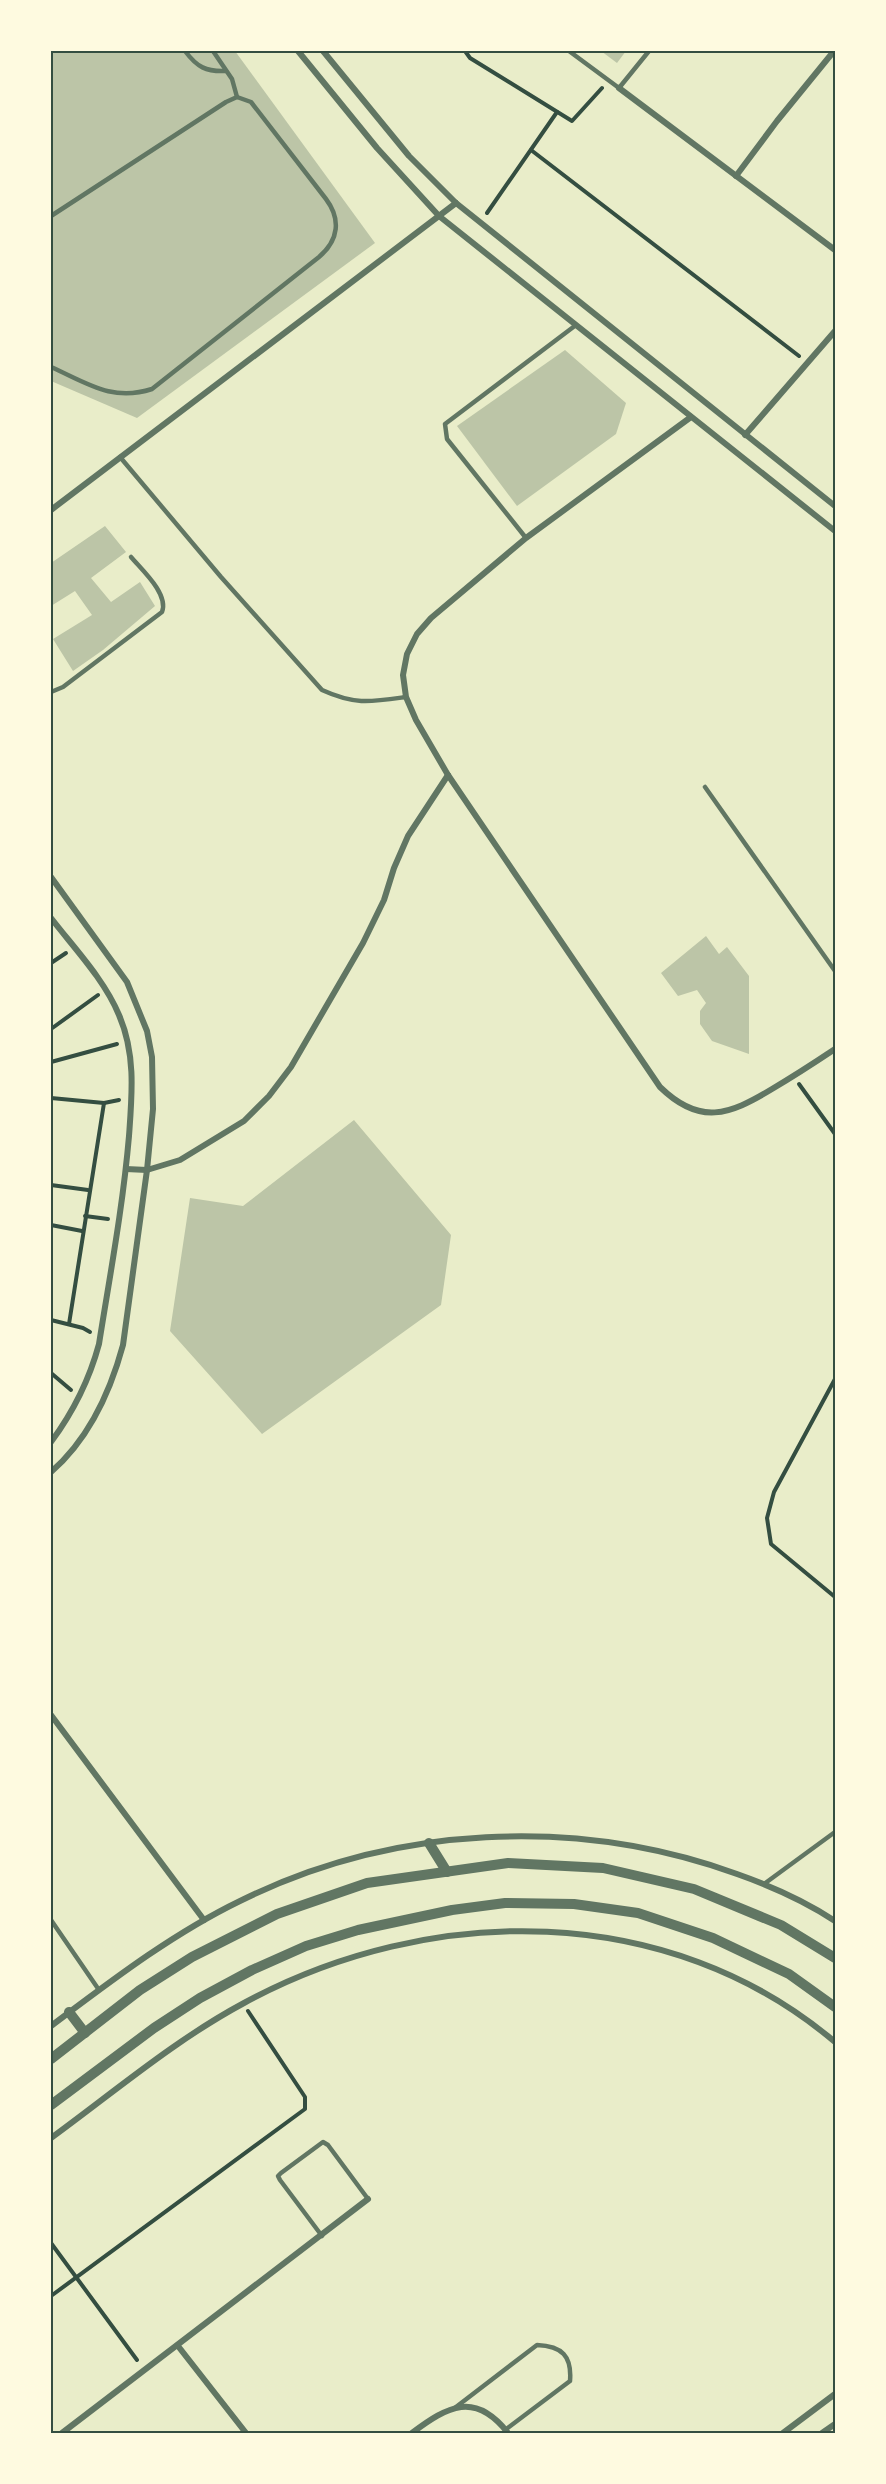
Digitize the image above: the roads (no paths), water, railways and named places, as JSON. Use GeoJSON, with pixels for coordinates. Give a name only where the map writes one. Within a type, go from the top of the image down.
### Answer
{"type":"FeatureCollection","features":[{"type":"Feature","properties":{"kind":"street"},"geometry":{"type":"LineString","coordinates":[[298,51],[377,148],[439,216],[835,531]]}},
{"type":"Feature","properties":{"kind":"street"},"geometry":{"type":"LineString","coordinates":[[323,51],[409,156],[456,203],[835,506]]}},
{"type":"Feature","properties":{"kind":"street"},"geometry":{"type":"LineString","coordinates":[[736,176],[834,51]]}},
{"type":"Feature","properties":{"kind":"street"},"geometry":{"type":"LineString","coordinates":[[619,88],[835,250]]}},
{"type":"Feature","properties":{"kind":"street"},"geometry":{"type":"LineString","coordinates":[[51,510],[456,203]]}},
{"type":"Feature","properties":{"kind":"street"},"geometry":{"type":"LineString","coordinates":[[745,435],[835,331]]}},
{"type":"Feature","properties":{"kind":"street"},"geometry":{"type":"LineString","coordinates":[[691,417],[526,538],[431,618],[417,634],[407,654],[403,675],[406,697],[416,720],[448,775],[660,1087],[675,1101],[693,1110],[713,1114],[734,1110],[794,1077],[835,1048]]}},
{"type":"Feature","properties":{"kind":"street"},"geometry":{"type":"LineString","coordinates":[[126,1169],[147,1170],[180,1160],[244,1120],[269,1096],[291,1067],[368,933],[384,900],[394,868],[408,836],[428,802],[448,775]]}},
{"type":"Feature","properties":{"kind":"street"},"geometry":{"type":"LineString","coordinates":[[51,877],[127,982],[147,1030],[154,1083],[147,1170],[123,1345],[107,1395],[81,1440],[64,1461],[51,1472]]}},
{"type":"Feature","properties":{"kind":"street"},"geometry":{"type":"LineString","coordinates":[[51,918],[106,989],[119,1014],[128,1041],[132,1069],[126,1169],[99,1344],[92,1371],[80,1398],[51,1442]]}},
{"type":"Feature","properties":{"kind":"street"},"geometry":{"type":"LineString","coordinates":[[51,1715],[204,1920]]}},
{"type":"Feature","properties":{"kind":"street"},"geometry":{"type":"LineString","coordinates":[[52,2024],[204,1920],[240,1901],[295,1876],[352,1858],[429,1843],[530,1835],[590,1839],[650,1848],[708,1864],[764,1884],[819,1910],[835,1921]]}},
{"type":"Feature","properties":{"kind":"street"},"geometry":{"type":"LineString","coordinates":[[429,1843],[447,1872]]}},
{"type":"Feature","properties":{"kind":"street"},"geometry":{"type":"LineString","coordinates":[[51,2059],[140,1990],[192,1957],[277,1914],[367,1883],[508,1863],[603,1868],[694,1889],[781,1925],[835,1958]]}},
{"type":"Feature","properties":{"kind":"street"},"geometry":{"type":"LineString","coordinates":[[51,2105],[154,2028],[200,1998],[252,1970],[306,1946],[358,1930],[452,1910],[505,1902],[574,1904],[638,1913],[713,1938],[789,1974],[835,2007]]}},
{"type":"Feature","properties":{"kind":"street"},"geometry":{"type":"LineString","coordinates":[[51,2138],[189,2037],[243,2003],[286,1982],[332,1964],[427,1939],[535,1930],[606,1937],[653,1946],[710,1965],[763,1991],[813,2023],[835,2042]]}},
{"type":"Feature","properties":{"kind":"street"},"geometry":{"type":"LineString","coordinates":[[69,2012],[86,2033]]}},
{"type":"Feature","properties":{"kind":"street"},"geometry":{"type":"LineString","coordinates":[[62,2433],[368,2199]]}},
{"type":"Feature","properties":{"kind":"street"},"geometry":{"type":"LineString","coordinates":[[178,2346],[246,2433]]}},
{"type":"Feature","properties":{"kind":"street"},"geometry":{"type":"LineString","coordinates":[[783,2433],[835,2394]]}},
{"type":"Feature","properties":{"kind":"street"},"geometry":{"type":"LineString","coordinates":[[412,2433],[438,2414],[456,2407],[474,2407],[497,2420],[506,2431]]}},
{"type":"Feature","properties":{"kind":"street"},"geometry":{"type":"LineString","coordinates":[[822,2433],[835,2424]]}},
{"type":"Feature","properties":{"kind":"lane"},"geometry":{"type":"LineString","coordinates":[[185,51],[200,67],[212,71],[226,71]]}},
{"type":"Feature","properties":{"kind":"lane"},"geometry":{"type":"LineString","coordinates":[[213,51],[235,84],[237,98]]}},
{"type":"Feature","properties":{"kind":"lane"},"geometry":{"type":"LineString","coordinates":[[569,51],[619,88],[649,51]]}},
{"type":"Feature","properties":{"kind":"lane"},"geometry":{"type":"LineString","coordinates":[[51,216],[226,102],[237,98],[251,102],[333,207],[337,230],[328,250],[152,389],[135,394],[118,394],[102,390],[51,367]]}},
{"type":"Feature","properties":{"kind":"lane"},"geometry":{"type":"LineString","coordinates":[[526,538],[447,439],[445,424],[576,326]]}},
{"type":"Feature","properties":{"kind":"lane"},"geometry":{"type":"LineString","coordinates":[[120,457],[322,690],[344,700],[367,702],[406,697]]}},
{"type":"Feature","properties":{"kind":"lane"},"geometry":{"type":"LineString","coordinates":[[51,692],[63,687],[162,612],[164,606],[162,596],[131,557]]}},
{"type":"Feature","properties":{"kind":"lane"},"geometry":{"type":"LineString","coordinates":[[705,787],[835,971]]}},
{"type":"Feature","properties":{"kind":"lane"},"geometry":{"type":"LineString","coordinates":[[764,1884],[835,1833]]}},
{"type":"Feature","properties":{"kind":"lane"},"geometry":{"type":"LineString","coordinates":[[51,1920],[99,1990]]}},
{"type":"Feature","properties":{"kind":"lane"},"geometry":{"type":"LineString","coordinates":[[322,2236],[279,2180],[278,2176],[281,2173],[323,2142],[328,2145],[368,2199]]}},
{"type":"Feature","properties":{"kind":"lane"},"geometry":{"type":"LineString","coordinates":[[456,2407],[537,2345],[552,2346],[564,2354],[571,2367],[570,2381],[506,2431]]}}]}
